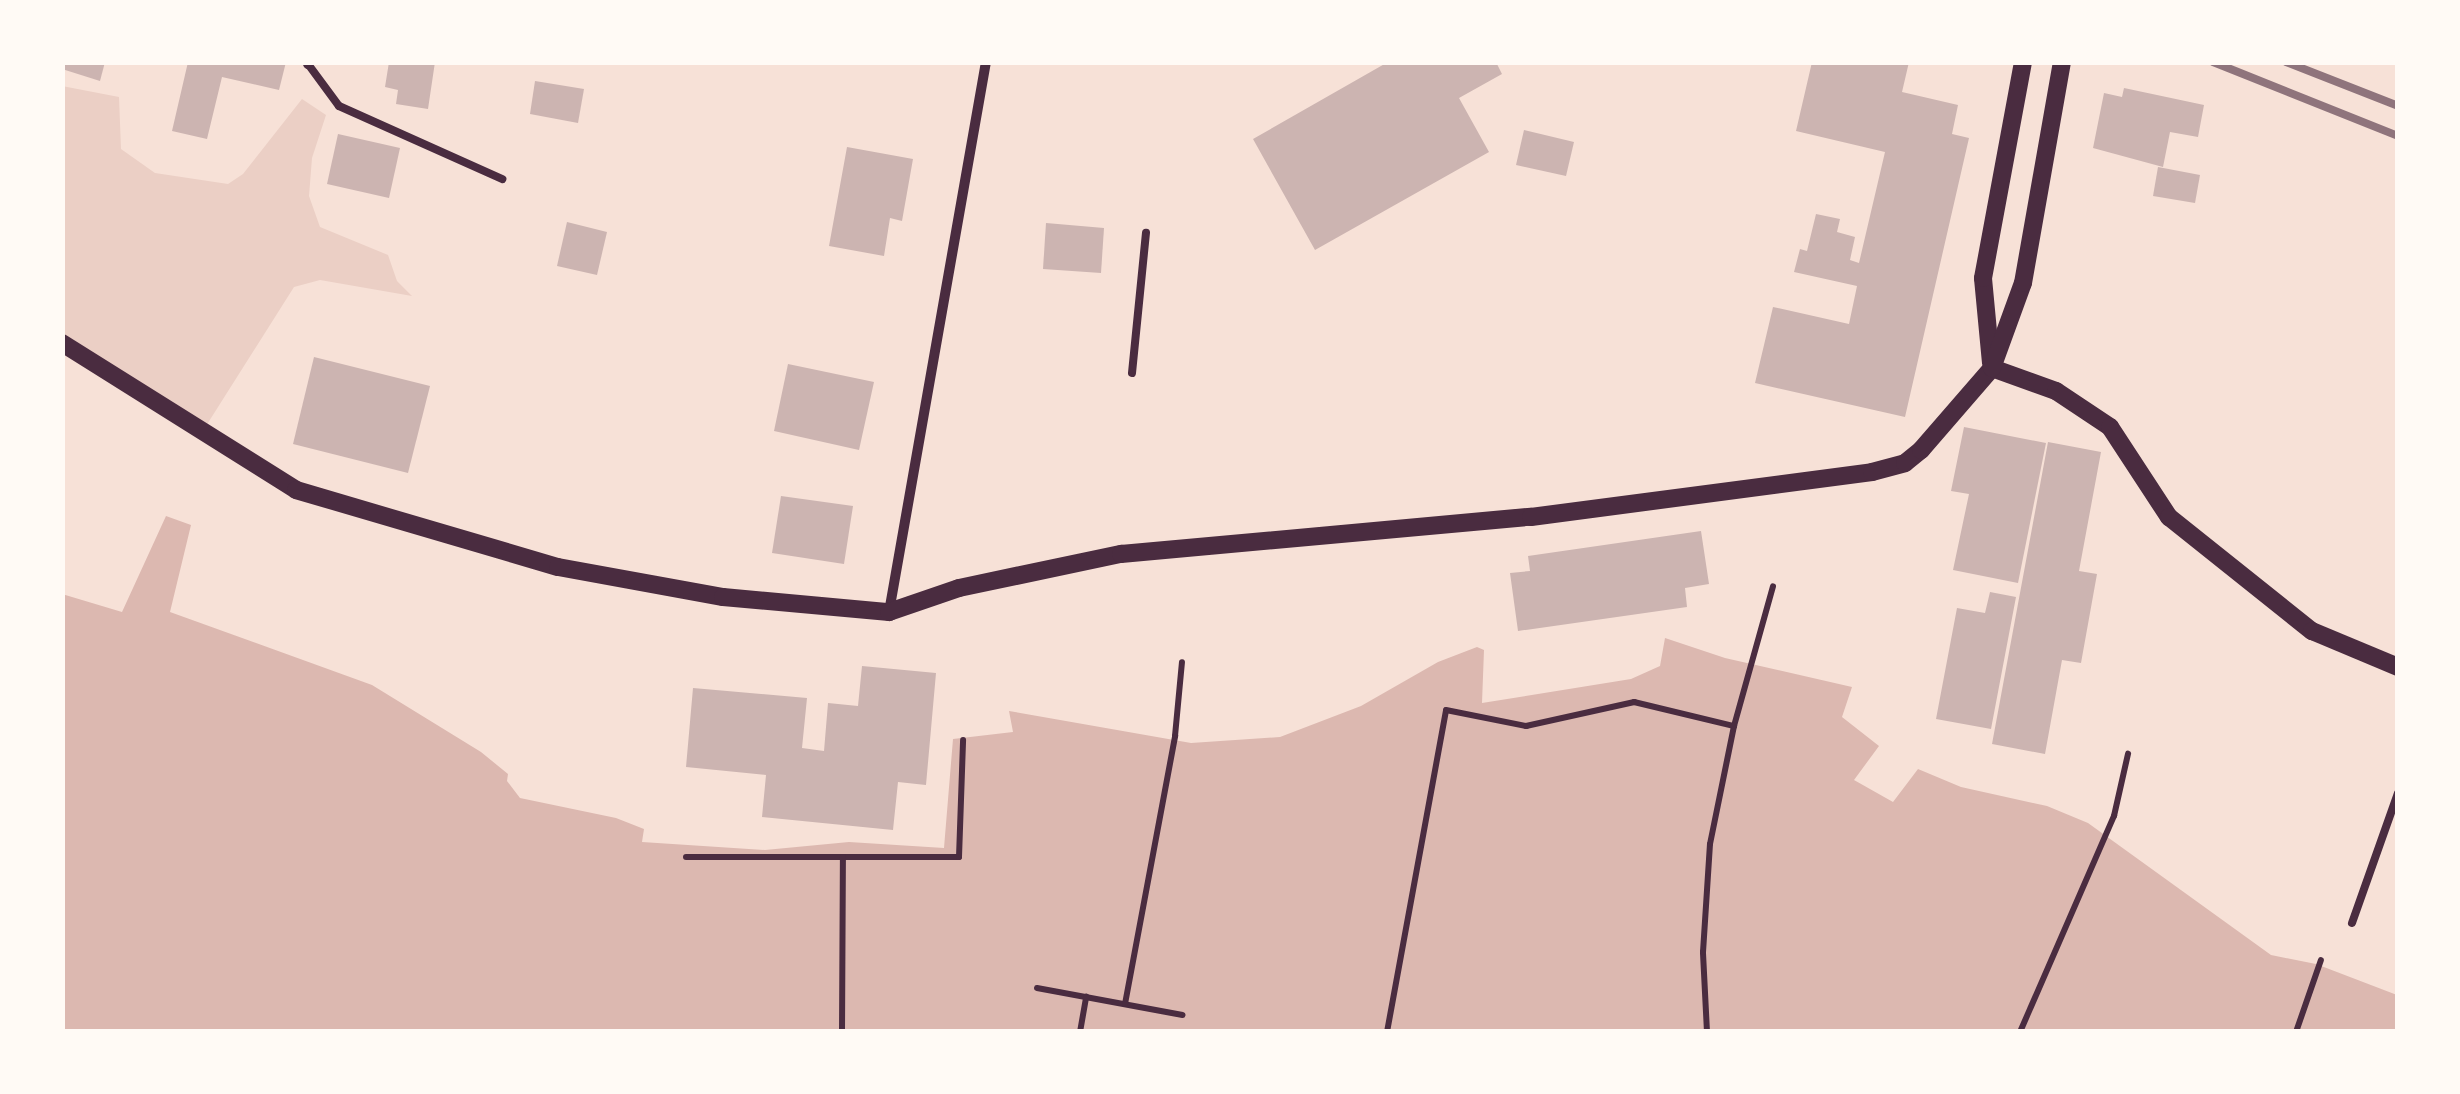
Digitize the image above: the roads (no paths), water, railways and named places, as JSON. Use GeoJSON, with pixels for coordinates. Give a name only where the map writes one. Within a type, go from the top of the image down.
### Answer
{"type":"FeatureCollection","features":[{"type":"Feature","properties":{"kind":"street"},"geometry":{"type":"LineString","coordinates":[[889,612],[986,62]]}},
{"type":"Feature","properties":{"kind":"street"},"geometry":{"type":"LineString","coordinates":[[1992,368],[1984,278],[2023,62]]}},
{"type":"Feature","properties":{"kind":"street"},"geometry":{"type":"LineString","coordinates":[[62,343],[296,490],[558,566],[723,597],[889,612],[960,588],[1121,554],[1531,517],[1872,472],[1905,463],[1922,450],[1992,368],[2023,283],[2062,62]]}},
{"type":"Feature","properties":{"kind":"street"},"geometry":{"type":"LineString","coordinates":[[1992,368],[2056,391],[2110,427],[2169,517],[2312,631],[2398,668]]}},
{"type":"Feature","properties":{"kind":"lane"},"geometry":{"type":"LineString","coordinates":[[308,63],[339,106],[502,179]]}},
{"type":"Feature","properties":{"kind":"lane"},"geometry":{"type":"LineString","coordinates":[[1132,373],[1146,233]]}},
{"type":"Feature","properties":{"kind":"lane"},"geometry":{"type":"LineString","coordinates":[[2352,924],[2398,793]]}},
{"type":"Feature","properties":{"kind":"railway"},"geometry":{"type":"LineString","coordinates":[[2213,62],[2398,136]]}},
{"type":"Feature","properties":{"kind":"railway"},"geometry":{"type":"LineString","coordinates":[[2286,62],[2398,106]]}}]}
